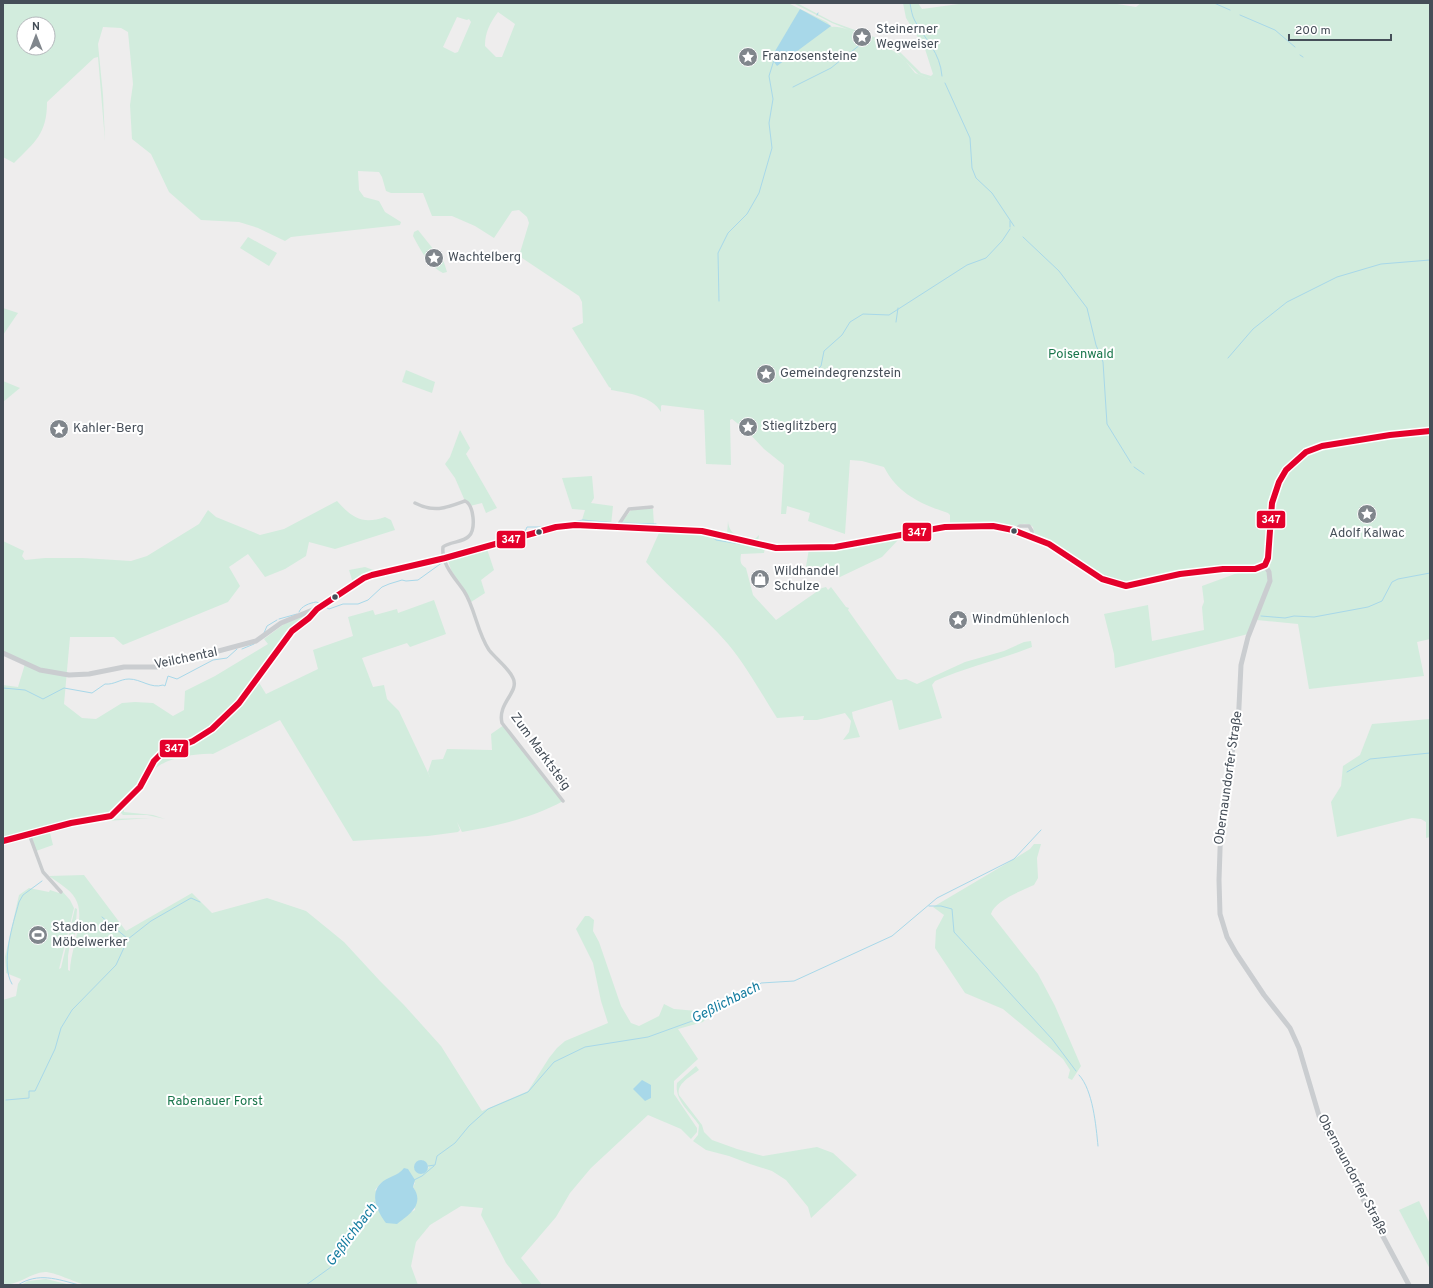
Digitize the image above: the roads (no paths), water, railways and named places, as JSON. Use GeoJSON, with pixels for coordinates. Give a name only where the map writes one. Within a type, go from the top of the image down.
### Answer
{"type":"FeatureCollection","features":[{"type":"Feature","properties":{"kind":"street"},"geometry":{"type":"LineString","coordinates":[[3,841],[71,823],[111,816],[140,786],[154,761],[161,754],[193,741],[212,729],[239,703],[254,685],[288,636],[317,609],[368,576],[445,561],[556,527],[575,525],[702,530],[776,548],[841,547],[945,527],[993,526],[1013,530],[1049,544],[1102,579],[1123,585],[1180,574],[1220,569],[1255,569],[1265,565],[1268,554],[1272,503],[1279,482],[1286,470],[1306,452],[1322,446],[1390,435],[1430,431]]}},
{"type":"Feature","properties":{"kind":"street"},"geometry":{"type":"LineString","coordinates":[[415,502],[426,508],[440,509],[464,501],[470,506],[473,526],[472,532],[468,537],[443,547],[445,561]]}},
{"type":"Feature","properties":{"kind":"street"},"geometry":{"type":"LineString","coordinates":[[617,527],[629,509],[652,507]]}},
{"type":"Feature","properties":{"kind":"street"},"geometry":{"type":"LineString","coordinates":[[1013,530],[1020,526],[1029,526],[1032,531],[1032,537]]}},
{"type":"Feature","properties":{"kind":"street","name":"Zum Marktsteig"},"geometry":{"type":"LineString","coordinates":[[445,561],[450,573],[466,595],[486,645],[513,678],[513,690],[501,711],[502,723],[563,801]]}},
{"type":"Feature","properties":{"kind":"street","name":"Obernaundorfer Straße"},"geometry":{"type":"LineString","coordinates":[[1265,565],[1269,572],[1270,581],[1244,651],[1238,727],[1224,794],[1219,850],[1220,914],[1227,937],[1236,954],[1264,995],[1290,1028],[1299,1048],[1320,1119],[1409,1285]]}},
{"type":"Feature","properties":{"kind":"street","name":"Veilchental"},"geometry":{"type":"LineString","coordinates":[[3,653],[40,670],[67,675],[89,674],[124,667],[159,667],[256,641],[281,623],[317,609]]}},
{"type":"Feature","properties":{"kind":"street"},"geometry":{"type":"LineString","coordinates":[[29,834],[43,872],[61,892]]}},
{"type":"Feature","properties":{"kind":"water"},"geometry":{"type":"Polygon","coordinates":[[[800,9],[831,26],[777,66],[771,58],[800,9]]]}},
{"type":"Feature","properties":{"kind":"water"},"geometry":{"type":"Polygon","coordinates":[[[642,1080],[651,1085],[651,1098],[645,1101],[633,1089],[642,1080]]]}},
{"type":"Feature","properties":{"kind":"water"},"geometry":{"type":"Polygon","coordinates":[[[421,1160],[426,1162],[428,1167],[426,1172],[421,1174],[416,1172],[414,1167],[416,1162],[421,1160]]]}},
{"type":"Feature","properties":{"kind":"water"},"geometry":{"type":"Polygon","coordinates":[[[404,1168],[408,1169],[415,1180],[413,1187],[416,1193],[417,1204],[407,1216],[397,1224],[386,1223],[380,1214],[376,1203],[375,1198],[377,1187],[386,1179],[399,1173],[404,1168]]]}},
{"type":"Feature","properties":{"kind":"waterway"},"geometry":{"type":"LineString","coordinates":[[910,3],[914,19],[935,53],[941,68],[942,76]]}},
{"type":"Feature","properties":{"kind":"waterway"},"geometry":{"type":"LineString","coordinates":[[1214,3],[1230,10]]}},
{"type":"Feature","properties":{"kind":"waterway"},"geometry":{"type":"LineString","coordinates":[[1240,15],[1275,30],[1295,47]]}},
{"type":"Feature","properties":{"kind":"waterway"},"geometry":{"type":"LineString","coordinates":[[793,87],[831,68],[861,44]]}},
{"type":"Feature","properties":{"kind":"waterway"},"geometry":{"type":"LineString","coordinates":[[719,301],[718,253],[728,233],[747,214],[759,193],[772,148],[769,123],[773,99],[769,76],[774,60]]}},
{"type":"Feature","properties":{"kind":"waterway"},"geometry":{"type":"LineString","coordinates":[[945,83],[970,138],[972,168],[976,178],[992,193],[1014,226]]}},
{"type":"Feature","properties":{"kind":"waterway"},"geometry":{"type":"LineString","coordinates":[[1010,221],[1010,227]]}},
{"type":"Feature","properties":{"kind":"waterway"},"geometry":{"type":"LineString","coordinates":[[810,376],[821,366],[824,351],[842,335],[850,322],[863,314],[889,315],[967,265],[986,258],[1002,241],[1010,229]]}},
{"type":"Feature","properties":{"kind":"waterway"},"geometry":{"type":"LineString","coordinates":[[1023,237],[1059,271],[1087,308],[1096,345],[1103,362],[1107,424],[1131,463]]}},
{"type":"Feature","properties":{"kind":"waterway"},"geometry":{"type":"LineString","coordinates":[[1228,358],[1253,329],[1287,302],[1337,277],[1381,264],[1430,260]]}},
{"type":"Feature","properties":{"kind":"waterway"},"geometry":{"type":"LineString","coordinates":[[896,322],[898,308]]}},
{"type":"Feature","properties":{"kind":"waterway"},"geometry":{"type":"LineString","coordinates":[[1134,467],[1144,474]]}},
{"type":"Feature","properties":{"kind":"waterway"},"geometry":{"type":"LineString","coordinates":[[560,524],[583,520],[616,523]]}},
{"type":"Feature","properties":{"kind":"waterway"},"geometry":{"type":"LineString","coordinates":[[621,523],[656,524]]}},
{"type":"Feature","properties":{"kind":"waterway"},"geometry":{"type":"LineString","coordinates":[[524,534],[527,527],[547,527]]}},
{"type":"Feature","properties":{"kind":"waterway"},"geometry":{"type":"LineString","coordinates":[[709,535],[716,540],[740,544]]}},
{"type":"Feature","properties":{"kind":"waterway"},"geometry":{"type":"LineString","coordinates":[[324,606],[329,609],[343,604],[358,604],[368,600],[382,587],[389,584],[402,580],[418,580],[443,562]]}},
{"type":"Feature","properties":{"kind":"waterway"},"geometry":{"type":"LineString","coordinates":[[1261,616],[1285,618],[1294,616],[1314,617],[1368,607],[1382,601],[1392,582],[1398,579],[1430,573]]}},
{"type":"Feature","properties":{"kind":"waterway"},"geometry":{"type":"LineString","coordinates":[[299,612],[306,605],[316,602],[319,603]]}},
{"type":"Feature","properties":{"kind":"waterway"},"geometry":{"type":"LineString","coordinates":[[279,619],[297,614]]}},
{"type":"Feature","properties":{"kind":"waterway"},"geometry":{"type":"LineString","coordinates":[[264,633],[267,626],[277,620]]}},
{"type":"Feature","properties":{"kind":"waterway"},"geometry":{"type":"LineString","coordinates":[[242,649],[254,644]]}},
{"type":"Feature","properties":{"kind":"waterway"},"geometry":{"type":"LineString","coordinates":[[3,688],[25,690],[43,699],[64,688],[92,693],[105,684],[111,684],[126,679],[133,679],[154,686],[165,686],[168,676],[177,679],[213,660],[227,658],[237,649]]}},
{"type":"Feature","properties":{"kind":"waterway"},"geometry":{"type":"LineString","coordinates":[[1347,772],[1370,759],[1430,753]]}},
{"type":"Feature","properties":{"kind":"waterway","name":"Geßlichbach"},"geometry":{"type":"LineString","coordinates":[[428,1166],[435,1165],[437,1156],[455,1143],[469,1126],[488,1109],[528,1092],[554,1062],[585,1047],[648,1037],[706,1016],[719,1005],[750,993],[761,983],[794,981],[892,936],[937,898],[1014,859],[1041,830]]}},
{"type":"Feature","properties":{"kind":"waterway"},"geometry":{"type":"LineString","coordinates":[[12,984],[7,966],[7,955],[19,902],[23,895],[42,881]]}},
{"type":"Feature","properties":{"kind":"waterway"},"geometry":{"type":"LineString","coordinates":[[6,1100],[29,1098],[29,1091],[35,1091],[55,1049],[61,1028],[72,1010],[116,965],[128,939],[151,921],[191,898],[200,902]]}},
{"type":"Feature","properties":{"kind":"waterway"},"geometry":{"type":"LineString","coordinates":[[929,906],[941,906],[952,909],[954,932],[1052,1039],[1076,1071]]}},
{"type":"Feature","properties":{"kind":"waterway"},"geometry":{"type":"LineString","coordinates":[[102,917],[128,939]]}},
{"type":"Feature","properties":{"kind":"waterway"},"geometry":{"type":"LineString","coordinates":[[1079,1075],[1084,1082],[1091,1099],[1098,1146]]}},
{"type":"Feature","properties":{"kind":"waterway","name":"Geßlichbach"},"geometry":{"type":"LineString","coordinates":[[414,1180],[422,1176],[434,1166]]}},
{"type":"Feature","properties":{"kind":"waterway","name":"Geßlichbach"},"geometry":{"type":"LineString","coordinates":[[306,1285],[331,1267],[347,1241],[375,1202]]}},
{"type":"Feature","properties":{"kind":"waterway"},"geometry":{"type":"LineString","coordinates":[[18,1285],[25,1281],[40,1278],[55,1279],[79,1285]]}},
{"type":"Feature","properties":{"kind":"place","name":"Steinerner Wegweiser"},"geometry":{"type":"Point","coordinates":[862,37]}},
{"type":"Feature","properties":{"kind":"place","name":"Franzosensteine"},"geometry":{"type":"Point","coordinates":[748,57]}},
{"type":"Feature","properties":{"kind":"place","name":"Wachtelberg"},"geometry":{"type":"Point","coordinates":[434,258]}},
{"type":"Feature","properties":{"kind":"place","name":"Gemeindegrenzstein"},"geometry":{"type":"Point","coordinates":[766,374]}},
{"type":"Feature","properties":{"kind":"place","name":"Stieglitzberg"},"geometry":{"type":"Point","coordinates":[748,427]}},
{"type":"Feature","properties":{"kind":"place","name":"Kahler-Berg"},"geometry":{"type":"Point","coordinates":[59,429]}},
{"type":"Feature","properties":{"kind":"place","name":"Adolf Kalwac"},"geometry":{"type":"Point","coordinates":[1367,514]}},
{"type":"Feature","properties":{"kind":"place","name":"Wildhandel Schulze"},"geometry":{"type":"Point","coordinates":[760,579]}},
{"type":"Feature","properties":{"kind":"place","name":"Windmühlenloch"},"geometry":{"type":"Point","coordinates":[958,620]}},
{"type":"Feature","properties":{"kind":"place","name":"Stadion der Möbelwerker"},"geometry":{"type":"Point","coordinates":[38,935]}},
{"type":"Feature","properties":{"kind":"park label","name":"Poisenwald"},"geometry":{"type":"Point","coordinates":[1081,355]}},
{"type":"Feature","properties":{"kind":"park label","name":"Rabenauer Forst"},"geometry":{"type":"Point","coordinates":[215,1102]}}]}
